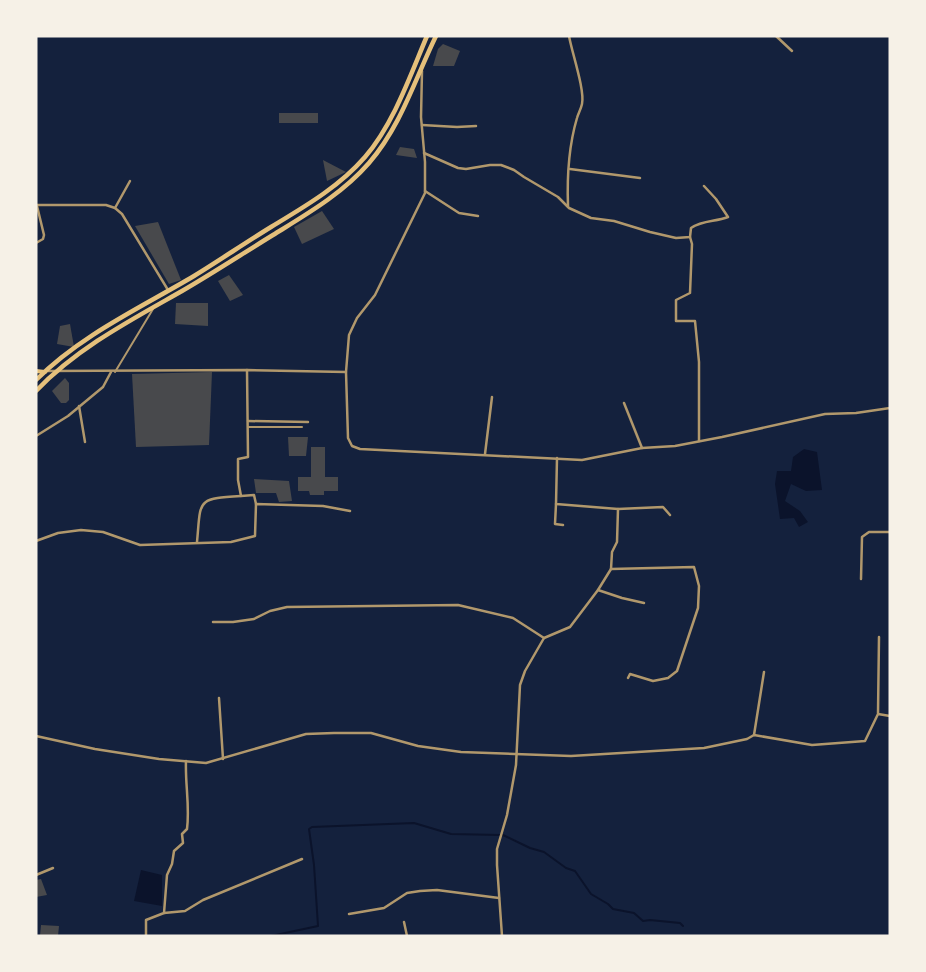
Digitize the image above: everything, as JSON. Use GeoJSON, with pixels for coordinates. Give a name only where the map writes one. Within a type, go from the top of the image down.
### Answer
{"type":"FeatureCollection","features":[{"type":"Feature","properties":{"kind":"highway"},"geometry":{"type":"LineString","coordinates":[[36,392],[71,360],[102,338],[211,274],[310,212],[342,189],[369,163],[389,136],[422,70],[436,36]]}},
{"type":"Feature","properties":{"kind":"highway"},"geometry":{"type":"LineString","coordinates":[[36,380],[105,327],[306,206],[334,185],[360,162],[388,123],[425,38]]}},
{"type":"Feature","properties":{"kind":"main road"},"geometry":{"type":"LineString","coordinates":[[36,371],[45,372]]}},
{"type":"Feature","properties":{"kind":"street"},"geometry":{"type":"LineString","coordinates":[[568,208],[567,185],[573,136],[582,104],[583,93],[569,36]]}},
{"type":"Feature","properties":{"kind":"street"},"geometry":{"type":"LineString","coordinates":[[776,36],[792,51]]}},
{"type":"Feature","properties":{"kind":"street"},"geometry":{"type":"LineString","coordinates":[[422,70],[424,191],[375,295],[357,318],[349,335],[346,372],[348,438],[352,446],[360,449],[582,460],[642,448],[675,446],[825,414],[856,413],[890,408]]}},
{"type":"Feature","properties":{"kind":"street"},"geometry":{"type":"LineString","coordinates":[[422,125],[476,126]]}},
{"type":"Feature","properties":{"kind":"street"},"geometry":{"type":"LineString","coordinates":[[424,154],[458,168],[466,169],[501,165],[514,170],[558,197],[568,208],[591,218],[614,221],[676,238],[690,237]]}},
{"type":"Feature","properties":{"kind":"street"},"geometry":{"type":"LineString","coordinates":[[569,169],[640,178]]}},
{"type":"Feature","properties":{"kind":"street"},"geometry":{"type":"LineString","coordinates":[[115,208],[130,181]]}},
{"type":"Feature","properties":{"kind":"street"},"geometry":{"type":"LineString","coordinates":[[699,441],[699,362],[695,320],[676,322],[676,300],[690,293],[691,228],[699,223],[728,217],[716,199],[704,186]]}},
{"type":"Feature","properties":{"kind":"street"},"geometry":{"type":"LineString","coordinates":[[424,191],[459,213],[478,216]]}},
{"type":"Feature","properties":{"kind":"street"},"geometry":{"type":"LineString","coordinates":[[36,243],[44,239],[36,205],[106,205],[115,208],[122,214],[168,290]]}},
{"type":"Feature","properties":{"kind":"street"},"geometry":{"type":"LineString","coordinates":[[36,436],[68,416],[103,387],[154,307]]}},
{"type":"Feature","properties":{"kind":"street"},"geometry":{"type":"LineString","coordinates":[[45,372],[59,370],[113,372],[247,370],[346,372]]}},
{"type":"Feature","properties":{"kind":"street"},"geometry":{"type":"LineString","coordinates":[[241,496],[238,480],[238,459],[248,457],[247,370]]}},
{"type":"Feature","properties":{"kind":"street"},"geometry":{"type":"LineString","coordinates":[[485,454],[492,397]]}},
{"type":"Feature","properties":{"kind":"street"},"geometry":{"type":"LineString","coordinates":[[624,403],[642,448]]}},
{"type":"Feature","properties":{"kind":"street"},"geometry":{"type":"LineString","coordinates":[[80,406],[85,442]]}},
{"type":"Feature","properties":{"kind":"street"},"geometry":{"type":"LineString","coordinates":[[248,421],[308,422]]}},
{"type":"Feature","properties":{"kind":"street"},"geometry":{"type":"LineString","coordinates":[[248,427],[302,427]]}},
{"type":"Feature","properties":{"kind":"street"},"geometry":{"type":"LineString","coordinates":[[557,458],[556,524],[563,524]]}},
{"type":"Feature","properties":{"kind":"street"},"geometry":{"type":"LineString","coordinates":[[36,541],[58,533],[81,530],[103,532],[140,545],[231,542],[255,536],[256,504],[254,495],[213,498],[205,502],[200,508],[197,542]]}},
{"type":"Feature","properties":{"kind":"street"},"geometry":{"type":"LineString","coordinates":[[256,504],[323,506],[350,511]]}},
{"type":"Feature","properties":{"kind":"street"},"geometry":{"type":"LineString","coordinates":[[556,504],[618,509],[663,508],[670,515]]}},
{"type":"Feature","properties":{"kind":"street"},"geometry":{"type":"LineString","coordinates":[[502,936],[497,849],[507,815],[516,765],[520,685],[525,670],[544,638],[570,627],[598,590],[611,569],[612,552],[617,542],[618,509]]}},
{"type":"Feature","properties":{"kind":"street"},"geometry":{"type":"LineString","coordinates":[[861,579],[862,537],[869,532],[890,532]]}},
{"type":"Feature","properties":{"kind":"street"},"geometry":{"type":"LineString","coordinates":[[611,569],[694,568],[699,586],[698,608],[677,671],[668,678],[653,680],[630,674],[628,678]]}},
{"type":"Feature","properties":{"kind":"street"},"geometry":{"type":"LineString","coordinates":[[598,590],[622,598],[644,602]]}},
{"type":"Feature","properties":{"kind":"street"},"geometry":{"type":"LineString","coordinates":[[213,622],[254,619],[270,611],[287,607],[458,604],[513,618],[544,638]]}},
{"type":"Feature","properties":{"kind":"street"},"geometry":{"type":"LineString","coordinates":[[36,736],[95,749],[159,759],[206,763],[306,734],[334,733],[372,733],[410,744],[461,752],[571,756],[685,750],[725,744],[747,739],[754,735],[812,745],[865,741],[878,714],[879,637]]}},
{"type":"Feature","properties":{"kind":"street"},"geometry":{"type":"LineString","coordinates":[[754,735],[764,672]]}},
{"type":"Feature","properties":{"kind":"street"},"geometry":{"type":"LineString","coordinates":[[219,698],[223,759]]}},
{"type":"Feature","properties":{"kind":"street"},"geometry":{"type":"LineString","coordinates":[[878,714],[890,716]]}},
{"type":"Feature","properties":{"kind":"street"},"geometry":{"type":"LineString","coordinates":[[164,913],[167,875],[172,864],[174,851],[183,843],[182,834],[187,829],[186,761]]}},
{"type":"Feature","properties":{"kind":"street"},"geometry":{"type":"LineString","coordinates":[[146,936],[146,920],[164,913],[185,911],[203,900],[302,859]]}},
{"type":"Feature","properties":{"kind":"street"},"geometry":{"type":"LineString","coordinates":[[36,875],[52,868]]}},
{"type":"Feature","properties":{"kind":"street"},"geometry":{"type":"LineString","coordinates":[[350,914],[384,908],[407,893],[420,891],[437,890],[499,898]]}},
{"type":"Feature","properties":{"kind":"street"},"geometry":{"type":"LineString","coordinates":[[404,922],[407,936]]}},
{"type":"Feature","properties":{"kind":"water"},"geometry":{"type":"Polygon","coordinates":[[[804,449],[817,452],[822,490],[806,491],[791,484],[785,501],[800,511],[808,522],[799,527],[794,518],[780,519],[775,484],[777,471],[791,471],[793,457],[804,449]]]}},
{"type":"Feature","properties":{"kind":"water"},"geometry":{"type":"Polygon","coordinates":[[[141,870],[162,875],[162,906],[134,901],[141,870]]]}},
{"type":"Feature","properties":{"kind":"building"},"geometry":{"type":"Polygon","coordinates":[[[443,44],[460,51],[454,66],[433,66],[438,49],[443,44]]]}},
{"type":"Feature","properties":{"kind":"building"},"geometry":{"type":"Polygon","coordinates":[[[279,113],[318,113],[318,123],[279,123],[279,113]]]}},
{"type":"Feature","properties":{"kind":"building"},"geometry":{"type":"Polygon","coordinates":[[[400,147],[414,149],[417,158],[396,155],[400,147]]]}},
{"type":"Feature","properties":{"kind":"building"},"geometry":{"type":"Polygon","coordinates":[[[323,160],[346,172],[327,181],[323,160]]]}},
{"type":"Feature","properties":{"kind":"building"},"geometry":{"type":"Polygon","coordinates":[[[322,211],[334,229],[302,244],[294,227],[322,211]]]}},
{"type":"Feature","properties":{"kind":"building"},"geometry":{"type":"Polygon","coordinates":[[[158,222],[181,280],[169,284],[135,226],[158,222]]]}},
{"type":"Feature","properties":{"kind":"building"},"geometry":{"type":"Polygon","coordinates":[[[229,275],[243,295],[230,301],[218,281],[229,275]]]}},
{"type":"Feature","properties":{"kind":"building"},"geometry":{"type":"Polygon","coordinates":[[[176,303],[208,303],[208,326],[175,324],[176,303]]]}},
{"type":"Feature","properties":{"kind":"building"},"geometry":{"type":"Polygon","coordinates":[[[70,324],[74,347],[57,344],[60,326],[70,324]]]}},
{"type":"Feature","properties":{"kind":"building"},"geometry":{"type":"Polygon","coordinates":[[[212,372],[209,445],[136,447],[132,374],[212,372]]]}},
{"type":"Feature","properties":{"kind":"building"},"geometry":{"type":"Polygon","coordinates":[[[65,378],[69,383],[69,400],[66,403],[61,403],[52,391],[65,378]]]}},
{"type":"Feature","properties":{"kind":"building"},"geometry":{"type":"Polygon","coordinates":[[[288,437],[308,437],[306,456],[289,456],[288,437]]]}},
{"type":"Feature","properties":{"kind":"building"},"geometry":{"type":"Polygon","coordinates":[[[311,447],[325,447],[325,477],[338,477],[338,491],[324,491],[324,495],[310,495],[309,491],[298,491],[298,477],[311,477],[311,447]]]}},
{"type":"Feature","properties":{"kind":"building"},"geometry":{"type":"Polygon","coordinates":[[[254,479],[289,481],[292,501],[279,502],[276,493],[256,493],[254,479]]]}},
{"type":"Feature","properties":{"kind":"building"},"geometry":{"type":"Polygon","coordinates":[[[41,879],[47,895],[36,897],[36,880],[41,879]]]}},
{"type":"Feature","properties":{"kind":"building"},"geometry":{"type":"Polygon","coordinates":[[[41,925],[59,926],[58,936],[40,936],[41,925]]]}},
{"type":"Feature","properties":{"kind":"waterway"},"geometry":{"type":"LineString","coordinates":[[271,936],[318,926],[314,865],[309,829],[312,827],[414,823],[451,834],[500,835]]}},
{"type":"Feature","properties":{"kind":"waterway"},"geometry":{"type":"LineString","coordinates":[[503,835],[530,848],[544,852],[566,868],[575,871],[591,894],[613,909],[634,913],[643,921],[680,923],[683,926]]}}]}
